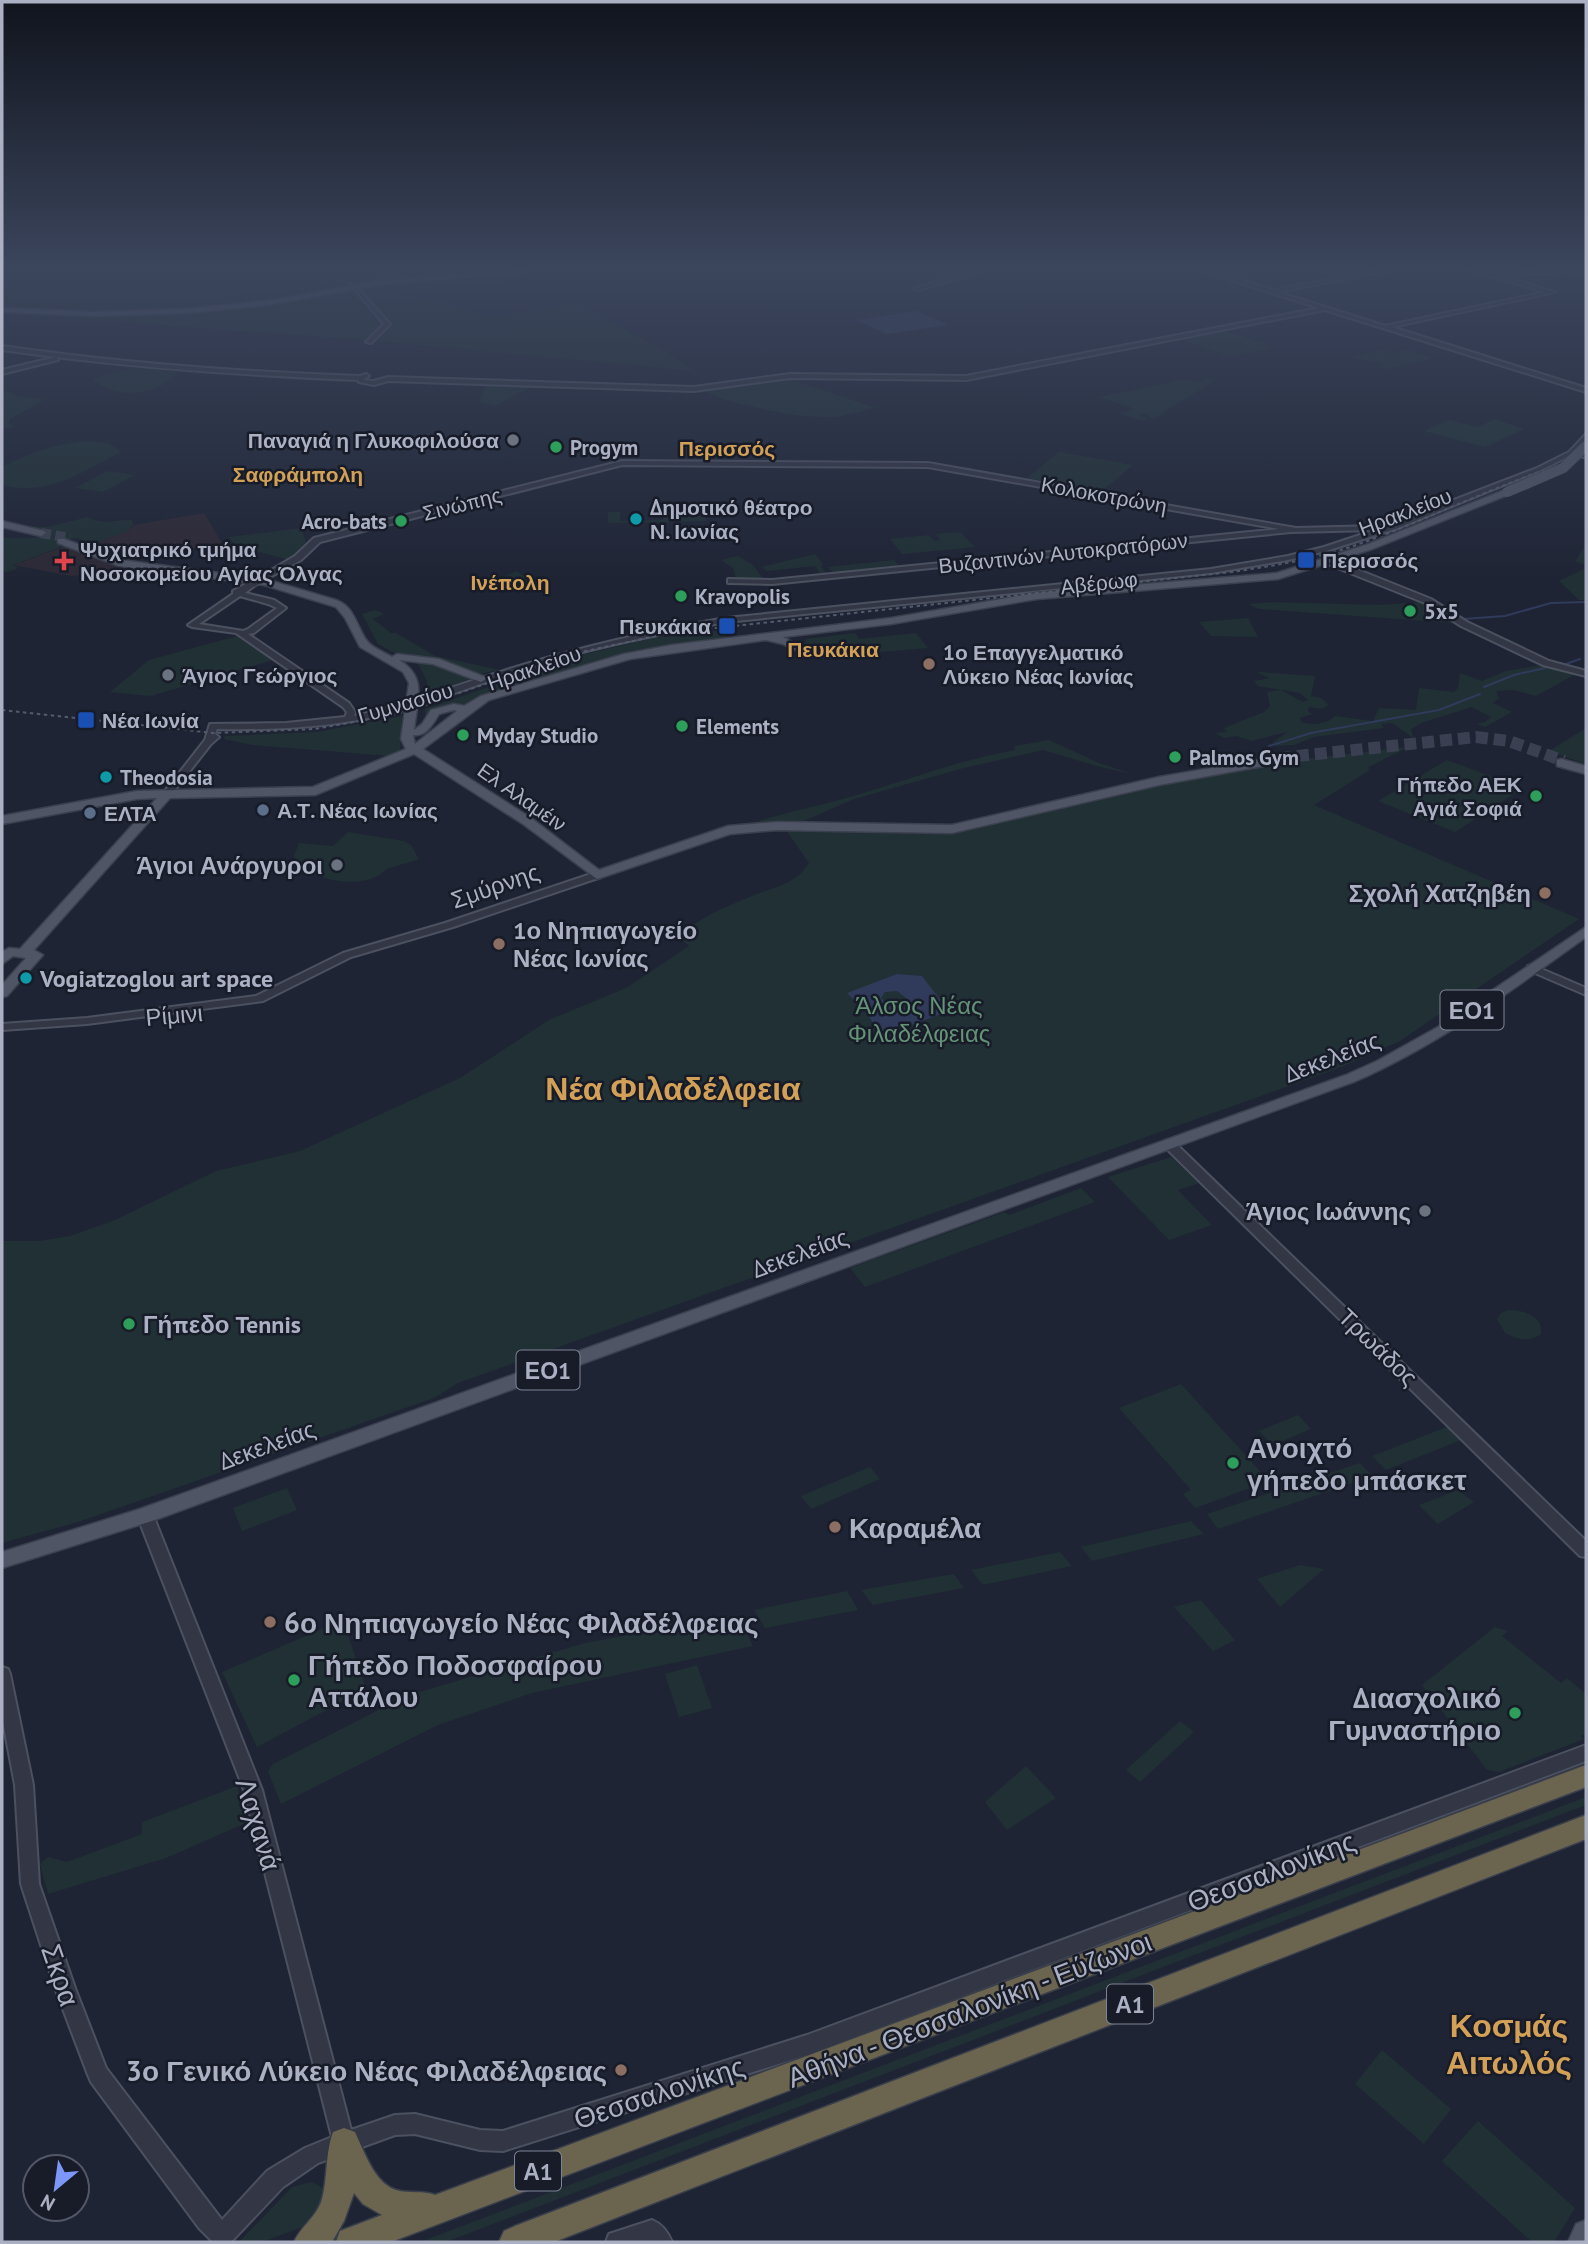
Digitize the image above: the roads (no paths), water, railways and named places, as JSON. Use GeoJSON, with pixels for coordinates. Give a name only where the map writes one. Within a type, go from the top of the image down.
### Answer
{"type":"FeatureCollection","features":[{"type":"Feature","properties":{"kind":"highway","name":"Αθήνα - Θεσσαλονίκη - Εύζωνοι"},"geometry":{"type":"LineString","coordinates":[[351,2242],[1586,1776]]}},
{"type":"Feature","properties":{"kind":"highway","name":"Αθήνα - Θεσσαλονίκη - Εύζωνοι"},"geometry":{"type":"LineString","coordinates":[[515,2242],[1586,1828]]}},
{"type":"Feature","properties":{"kind":"highway"},"geometry":{"type":"LineString","coordinates":[[344,2143],[366,2185],[387,2204],[403,2208],[450,2205]]}},
{"type":"Feature","properties":{"kind":"highway"},"geometry":{"type":"LineString","coordinates":[[310,2242],[326,2226],[338,2205],[344,2143]]}},
{"type":"Feature","properties":{"kind":"main road","name":"Ηρακλείου"},"geometry":{"type":"LineString","coordinates":[[419,750],[465,710],[501,692],[635,654],[891,621],[1021,598],[1272,577],[1328,561],[1507,492],[1563,468],[1586,446]]}},
{"type":"Feature","properties":{"kind":"main road"},"geometry":{"type":"LineString","coordinates":[[19,531],[27,517]]}},
{"type":"Feature","properties":{"kind":"main road"},"geometry":{"type":"LineString","coordinates":[[3,529],[38,534]]}},
{"type":"Feature","properties":{"kind":"main road"},"geometry":{"type":"LineString","coordinates":[[419,750],[407,739],[414,683],[412,675],[364,645],[350,617],[340,606],[265,582],[130,570],[66,540],[129,560],[258,576],[319,592],[340,600],[351,608],[370,640],[397,657],[419,664],[444,664],[481,679]]}},
{"type":"Feature","properties":{"kind":"main road","name":"Ηρακλείου"},"geometry":{"type":"LineString","coordinates":[[2,822],[119,797],[316,796],[419,750],[483,706],[505,695],[644,656],[889,626],[1058,594]]}},
{"type":"Feature","properties":{"kind":"main road"},"geometry":{"type":"LineString","coordinates":[[802,625],[821,629]]}},
{"type":"Feature","properties":{"kind":"main road"},"geometry":{"type":"LineString","coordinates":[[771,639],[786,641],[794,648]]}},
{"type":"Feature","properties":{"kind":"main road"},"geometry":{"type":"LineString","coordinates":[[419,664],[422,681],[416,733],[419,750]]}},
{"type":"Feature","properties":{"kind":"main road"},"geometry":{"type":"LineString","coordinates":[[416,733],[426,726],[435,712],[454,707],[465,710]]}},
{"type":"Feature","properties":{"kind":"main road","name":"Ελ Αλαμέιν"},"geometry":{"type":"LineString","coordinates":[[419,750],[521,817],[597,875]]}},
{"type":"Feature","properties":{"kind":"main road","name":"Σμύρνης"},"geometry":{"type":"LineString","coordinates":[[597,875],[728,830],[777,826],[953,829],[1159,781],[1280,759]]}},
{"type":"Feature","properties":{"kind":"main road"},"geometry":{"type":"LineString","coordinates":[[1563,762],[1586,770]]}},
{"type":"Feature","properties":{"kind":"main road"},"geometry":{"type":"LineString","coordinates":[[2,993],[18,955],[167,795]]}},
{"type":"Feature","properties":{"kind":"main road","name":"Δεκελείας"},"geometry":{"type":"LineString","coordinates":[[2,1560],[145,1514],[1381,1066],[1429,1040],[1586,931]]}},
{"type":"Feature","properties":{"kind":"main road"},"geometry":{"type":"LineString","coordinates":[[1582,2242],[1586,2234]]}},
{"type":"Feature","properties":{"kind":"street"},"geometry":{"type":"LineString","coordinates":[[266,374],[360,378],[360,381],[370,383],[388,379],[701,389],[799,376],[966,378],[988,374]]}},
{"type":"Feature","properties":{"kind":"street"},"geometry":{"type":"LineString","coordinates":[[1536,374],[1586,390]]}},
{"type":"Feature","properties":{"kind":"street","name":"Ηρακλείου"},"geometry":{"type":"LineString","coordinates":[[1395,526],[1539,469],[1571,453],[1586,436]]}},
{"type":"Feature","properties":{"kind":"street","name":"Κολοκοτρώνη"},"geometry":{"type":"LineString","coordinates":[[606,466],[622,463],[910,464],[944,467],[1297,530]]}},
{"type":"Feature","properties":{"kind":"street","name":"Σινώπης"},"geometry":{"type":"LineString","coordinates":[[254,583],[298,558],[317,540],[606,466]]}},
{"type":"Feature","properties":{"kind":"street","name":"Βυζαντινών Αυτοκρατόρων"},"geometry":{"type":"LineString","coordinates":[[731,582],[772,582],[1297,530],[1395,526]]}},
{"type":"Feature","properties":{"kind":"street","name":"Αβέρωφ"},"geometry":{"type":"LineString","coordinates":[[792,613],[1248,566],[1326,549],[1395,526]]}},
{"type":"Feature","properties":{"kind":"street"},"geometry":{"type":"LineString","coordinates":[[1328,561],[1428,601],[1464,624],[1546,663],[1586,674]]}},
{"type":"Feature","properties":{"kind":"street"},"geometry":{"type":"LineString","coordinates":[[254,583],[192,625],[243,632],[349,707],[351,712],[348,720]]}},
{"type":"Feature","properties":{"kind":"street"},"geometry":{"type":"LineString","coordinates":[[236,593],[271,602],[282,608],[243,632]]}},
{"type":"Feature","properties":{"kind":"street","name":"Γυμνασίου"},"geometry":{"type":"LineString","coordinates":[[209,740],[213,726],[287,726],[361,718],[405,707],[526,664],[640,634],[792,613]]}},
{"type":"Feature","properties":{"kind":"street"},"geometry":{"type":"LineString","coordinates":[[325,688],[374,715]]}},
{"type":"Feature","properties":{"kind":"street"},"geometry":{"type":"LineString","coordinates":[[167,795],[209,740],[225,726]]}},
{"type":"Feature","properties":{"kind":"street","name":"Σμύρνης"},"geometry":{"type":"LineString","coordinates":[[294,983],[354,953],[449,925],[597,875]]}},
{"type":"Feature","properties":{"kind":"street"},"geometry":{"type":"LineString","coordinates":[[1532,968],[1586,992]]}},
{"type":"Feature","properties":{"kind":"street","name":"Ρίμινι"},"geometry":{"type":"LineString","coordinates":[[2,1027],[97,1022],[230,1009],[248,1006],[294,983]]}},
{"type":"Feature","properties":{"kind":"street","name":"Τρωάδος"},"geometry":{"type":"LineString","coordinates":[[1169,1144],[1586,1551]]}},
{"type":"Feature","properties":{"kind":"street","name":"Λαχανά"},"geometry":{"type":"LineString","coordinates":[[145,1514],[253,1790],[344,2143]]}},
{"type":"Feature","properties":{"kind":"street","name":"Σκρα"},"geometry":{"type":"LineString","coordinates":[[2,1674],[24,1785],[30,1884],[98,2075],[207,2220],[222,2236]]}},
{"type":"Feature","properties":{"kind":"street","name":"Θεσσαλονίκης"},"geometry":{"type":"LineString","coordinates":[[222,2236],[275,2179],[312,2155],[344,2143],[395,2125],[415,2124],[480,2140],[503,2141],[807,2045],[1586,1753]]}},
{"type":"Feature","properties":{"kind":"street"},"geometry":{"type":"LineString","coordinates":[[617,2242],[657,2237]]}},
{"type":"Feature","properties":{"kind":"water"},"geometry":{"type":"Polygon","coordinates":[[[897,974],[922,976],[949,1011],[890,1033],[877,1031],[869,1016],[847,993],[897,974]],[[897,991],[885,992],[881,998],[888,1006],[899,1011],[915,1005],[897,991]]]}},
{"type":"Feature","properties":{"kind":"waterway"},"geometry":{"type":"LineString","coordinates":[[1463,619],[1505,616],[1551,603],[1586,602]]}},
{"type":"Feature","properties":{"kind":"waterway"},"geometry":{"type":"LineString","coordinates":[[1563,665],[1580,659]]}},
{"type":"Feature","properties":{"kind":"waterway"},"geometry":{"type":"LineString","coordinates":[[1484,687],[1514,675],[1545,668]]}},
{"type":"Feature","properties":{"kind":"waterway"},"geometry":{"type":"LineString","coordinates":[[1269,746],[1311,733],[1439,710],[1480,694]]}},
{"type":"Feature","properties":{"kind":"tunnel"},"geometry":{"type":"LineString","coordinates":[[41,533],[70,538]]}},
{"type":"Feature","properties":{"kind":"tunnel"},"geometry":{"type":"LineString","coordinates":[[1279,758],[1476,737],[1509,741],[1564,761]]}},
{"type":"Feature","properties":{"kind":"railway"},"geometry":{"type":"LineString","coordinates":[[2,710],[214,733],[315,729],[398,714],[572,654],[670,633],[1231,572],[1294,562],[1356,545],[1527,476],[1586,457]]}},
{"type":"Feature","properties":{"kind":"place","name":"Παναγιά η Γλυκοφιλούσα"},"geometry":{"type":"Point","coordinates":[513,440]}},
{"type":"Feature","properties":{"kind":"place","name":"Progym"},"geometry":{"type":"Point","coordinates":[556,447]}},
{"type":"Feature","properties":{"kind":"place","name":"Δημοτικό θέατρο Ν. Ιωνίας"},"geometry":{"type":"Point","coordinates":[636,519]}},
{"type":"Feature","properties":{"kind":"place","name":"Acro-bats"},"geometry":{"type":"Point","coordinates":[401,521]}},
{"type":"Feature","properties":{"kind":"place","name":"Περισσός"},"geometry":{"type":"Point","coordinates":[1306,560]}},
{"type":"Feature","properties":{"kind":"place","name":"Ψυχιατρικό τμήμα Νοσοκομείου Αγίας Όλγας"},"geometry":{"type":"Point","coordinates":[64,561]}},
{"type":"Feature","properties":{"kind":"place","name":"Kravopolis"},"geometry":{"type":"Point","coordinates":[681,596]}},
{"type":"Feature","properties":{"kind":"place","name":"5x5"},"geometry":{"type":"Point","coordinates":[1410,611]}},
{"type":"Feature","properties":{"kind":"place","name":"Πευκάκια"},"geometry":{"type":"Point","coordinates":[727,626]}},
{"type":"Feature","properties":{"kind":"place","name":"1ο Επαγγελματικό Λύκειο Νέας Ιωνίας"},"geometry":{"type":"Point","coordinates":[929,664]}},
{"type":"Feature","properties":{"kind":"place","name":"Άγιος Γεώργιος"},"geometry":{"type":"Point","coordinates":[168,675]}},
{"type":"Feature","properties":{"kind":"place","name":"Νέα Ιωνία"},"geometry":{"type":"Point","coordinates":[86,720]}},
{"type":"Feature","properties":{"kind":"place","name":"Elements"},"geometry":{"type":"Point","coordinates":[682,726]}},
{"type":"Feature","properties":{"kind":"place","name":"Myday Studio"},"geometry":{"type":"Point","coordinates":[463,735]}},
{"type":"Feature","properties":{"kind":"place","name":"Palmos Gym"},"geometry":{"type":"Point","coordinates":[1175,757]}},
{"type":"Feature","properties":{"kind":"place","name":"Theodosia"},"geometry":{"type":"Point","coordinates":[106,777]}},
{"type":"Feature","properties":{"kind":"place","name":"Γήπεδο ΑΕΚ Αγιά Σοφιά"},"geometry":{"type":"Point","coordinates":[1536,796]}},
{"type":"Feature","properties":{"kind":"place","name":"Α.Τ. Νέας Ιωνίας"},"geometry":{"type":"Point","coordinates":[263,810]}},
{"type":"Feature","properties":{"kind":"place","name":"ΕΛΤΑ"},"geometry":{"type":"Point","coordinates":[90,813]}},
{"type":"Feature","properties":{"kind":"place","name":"Άγιοι Ανάργυροι"},"geometry":{"type":"Point","coordinates":[337,865]}},
{"type":"Feature","properties":{"kind":"place","name":"Σχολή Χατζηβέη"},"geometry":{"type":"Point","coordinates":[1545,893]}},
{"type":"Feature","properties":{"kind":"place","name":"1ο Νηπιαγωγείο Νέας Ιωνίας"},"geometry":{"type":"Point","coordinates":[499,944]}},
{"type":"Feature","properties":{"kind":"place","name":"Vogiatzoglou art space"},"geometry":{"type":"Point","coordinates":[26,978]}},
{"type":"Feature","properties":{"kind":"place","name":"Άγιος Ιωάννης"},"geometry":{"type":"Point","coordinates":[1425,1211]}},
{"type":"Feature","properties":{"kind":"place","name":"Γήπεδο Tennis"},"geometry":{"type":"Point","coordinates":[129,1324]}},
{"type":"Feature","properties":{"kind":"place","name":"Ανοιχτό γήπεδο μπάσκετ"},"geometry":{"type":"Point","coordinates":[1233,1463]}},
{"type":"Feature","properties":{"kind":"place","name":"Καραμέλα"},"geometry":{"type":"Point","coordinates":[835,1527]}},
{"type":"Feature","properties":{"kind":"place","name":"6ο Νηπιαγωγείο Νέας Φιλαδέλφειας"},"geometry":{"type":"Point","coordinates":[270,1622]}},
{"type":"Feature","properties":{"kind":"place","name":"Γήπεδο Ποδοσφαίρου Αττάλου"},"geometry":{"type":"Point","coordinates":[294,1680]}},
{"type":"Feature","properties":{"kind":"place","name":"Διασχολικό Γυμναστήριο"},"geometry":{"type":"Point","coordinates":[1515,1713]}},
{"type":"Feature","properties":{"kind":"place","name":"3ο Γενικό Λύκειο Νέας Φιλαδέλφειας"},"geometry":{"type":"Point","coordinates":[621,2070]}},
{"type":"Feature","properties":{"kind":"district","name":"Περισσός"},"geometry":{"type":"Point","coordinates":[727,448]}},
{"type":"Feature","properties":{"kind":"district","name":"Σαφράμπολη"},"geometry":{"type":"Point","coordinates":[298,474]}},
{"type":"Feature","properties":{"kind":"district","name":"Ινέπολη"},"geometry":{"type":"Point","coordinates":[510,582]}},
{"type":"Feature","properties":{"kind":"district","name":"Πευκάκια"},"geometry":{"type":"Point","coordinates":[833,649]}},
{"type":"Feature","properties":{"kind":"district","name":"Νέα Φιλαδέλφεια"},"geometry":{"type":"Point","coordinates":[673,1088]}},
{"type":"Feature","properties":{"kind":"district","name":"Κοσμάς Αιτωλός"},"geometry":{"type":"Point","coordinates":[1509,2044]}},
{"type":"Feature","properties":{"kind":"park label","name":"Άλσος Νέας Φιλαδέλφειας"},"geometry":{"type":"Point","coordinates":[919,1019]}}]}
